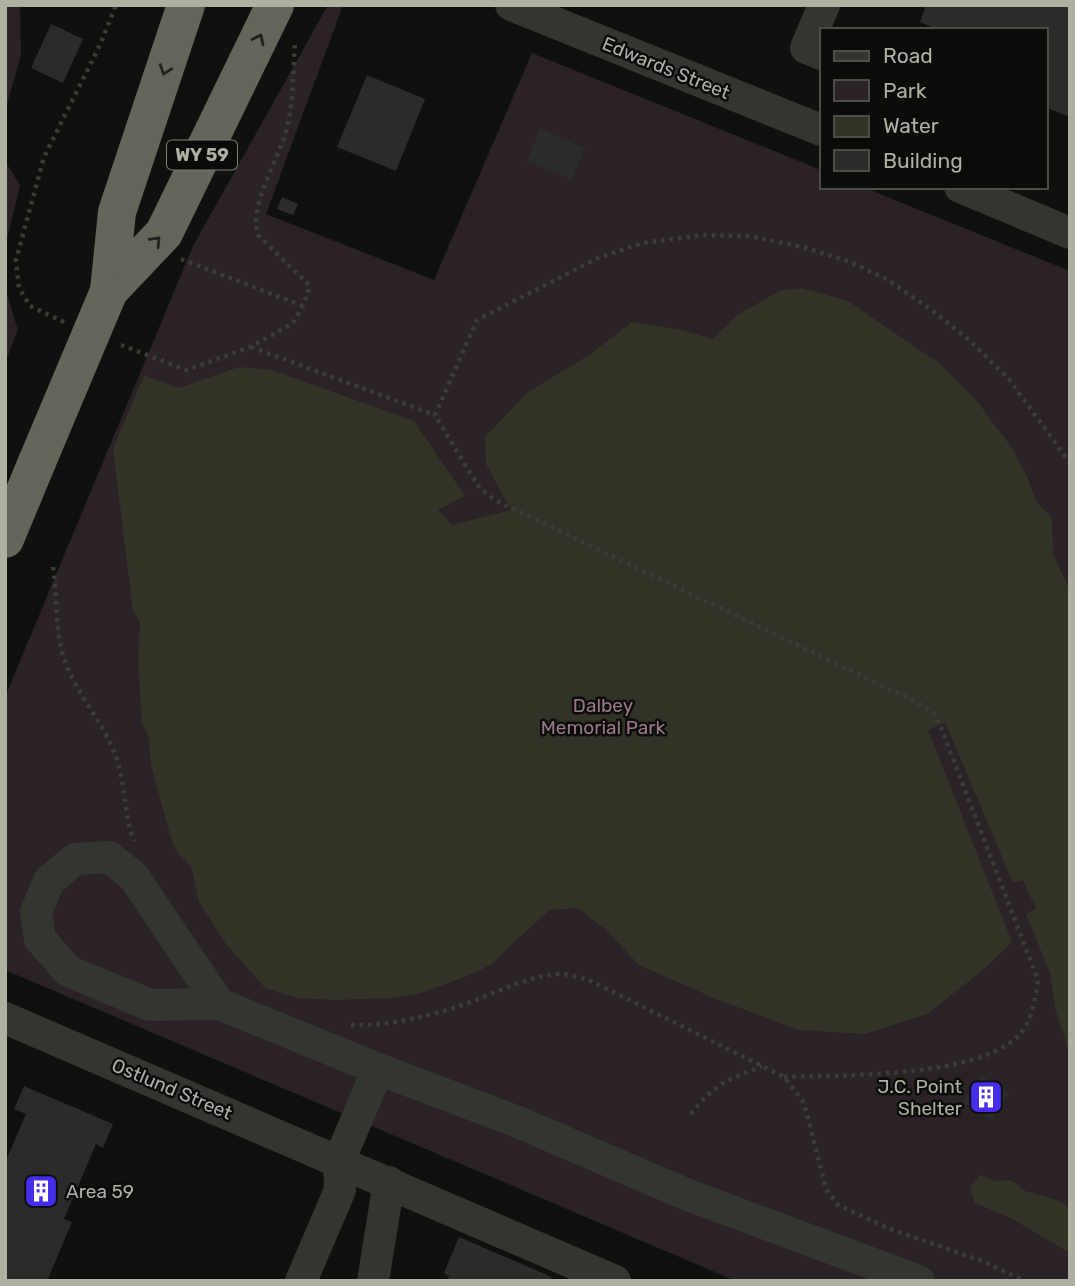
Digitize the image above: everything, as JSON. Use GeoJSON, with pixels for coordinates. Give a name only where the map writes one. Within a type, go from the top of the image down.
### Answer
{"type":"FeatureCollection","features":[{"type":"Feature","properties":{"kind":"highway","name":"WY 59"},"geometry":{"type":"LineString","coordinates":[[5,539],[109,291],[117,212],[186,5]]}},
{"type":"Feature","properties":{"kind":"highway","name":"WY 59"},"geometry":{"type":"LineString","coordinates":[[109,291],[164,233],[275,5]]}},
{"type":"Feature","properties":{"kind":"street","name":"Edwards Street"},"geometry":{"type":"LineString","coordinates":[[512,5],[820,130]]}},
{"type":"Feature","properties":{"kind":"street"},"geometry":{"type":"LineString","coordinates":[[820,54],[806,48],[824,5]]}},
{"type":"Feature","properties":{"kind":"street"},"geometry":{"type":"LineString","coordinates":[[965,189],[1070,233]]}},
{"type":"Feature","properties":{"kind":"street"},"geometry":{"type":"LineString","coordinates":[[219,1003],[134,877],[109,857],[75,859],[49,881],[36,912],[40,939],[68,971],[150,1005],[219,1003],[378,1069],[518,1122],[688,1195],[919,1281]]}},
{"type":"Feature","properties":{"kind":"street","name":"Ostlund Street"},"geometry":{"type":"LineString","coordinates":[[5,1018],[615,1281]]}},
{"type":"Feature","properties":{"kind":"street"},"geometry":{"type":"LineString","coordinates":[[301,1281],[340,1190],[340,1161],[378,1069]]}},
{"type":"Feature","properties":{"kind":"street"},"geometry":{"type":"LineString","coordinates":[[373,1281],[389,1182]]}},
{"type":"Feature","properties":{"kind":"path"},"geometry":{"type":"LineString","coordinates":[[435,415],[477,320],[598,258],[643,243],[703,235],[749,236],[803,247],[850,262],[888,280],[933,311],[969,340],[1008,378],[1070,463]]}},
{"type":"Feature","properties":{"kind":"path"},"geometry":{"type":"LineString","coordinates":[[177,257],[303,306]]}},
{"type":"Feature","properties":{"kind":"path"},"geometry":{"type":"LineString","coordinates":[[250,347],[435,415],[480,489],[495,500],[918,703],[935,714],[1038,980],[1033,1010],[1020,1035],[995,1052],[960,1064],[922,1070],[784,1077]]}},
{"type":"Feature","properties":{"kind":"path"},"geometry":{"type":"LineString","coordinates":[[53,568],[57,630],[63,656],[76,687],[114,750],[124,781],[128,824],[136,845]]}},
{"type":"Feature","properties":{"kind":"path"},"geometry":{"type":"LineString","coordinates":[[347,1025],[369,1026],[448,1010],[530,980],[561,974],[587,979],[784,1077],[804,1102],[826,1189],[838,1205],[890,1229],[982,1261],[1025,1281]]}},
{"type":"Feature","properties":{"kind":"path"},"geometry":{"type":"LineString","coordinates":[[691,1114],[707,1093],[730,1079],[763,1066]]}},
{"type":"Feature","properties":{"kind":"green space"},"geometry":{"type":"Polygon","coordinates":[[[5,5],[20,5],[21,55],[5,111],[5,5]]]}},
{"type":"Feature","properties":{"kind":"green space","name":"Dalbey Memorial Park"},"geometry":{"type":"Polygon","coordinates":[[[328,5],[343,5],[266,214],[434,280],[532,53],[820,170],[820,189],[868,189],[1070,271],[1070,1281],[736,1281],[5,970],[5,697],[193,246],[328,5]]]}},
{"type":"Feature","properties":{"kind":"green space"},"geometry":{"type":"Polygon","coordinates":[[[5,161],[20,185],[5,248],[5,161]]]}},
{"type":"Feature","properties":{"kind":"green space"},"geometry":{"type":"Polygon","coordinates":[[[5,287],[18,330],[5,363],[5,287]]]}},
{"type":"Feature","properties":{"kind":"water"},"geometry":{"type":"Polygon","coordinates":[[[802,288],[848,301],[940,364],[976,400],[1012,448],[1037,503],[1052,517],[1053,554],[1070,591],[1070,1053],[1056,1012],[1050,973],[1026,914],[1036,909],[1023,880],[1013,883],[945,722],[928,730],[1012,942],[982,971],[927,1014],[865,1034],[799,1030],[716,999],[639,965],[606,930],[578,908],[550,910],[493,963],[475,973],[421,993],[394,998],[333,1000],[297,998],[265,988],[226,944],[199,902],[191,866],[176,851],[170,835],[151,765],[149,738],[142,723],[138,660],[140,622],[133,611],[113,449],[144,375],[179,388],[239,367],[272,370],[414,421],[465,496],[438,510],[452,525],[511,510],[486,464],[485,437],[528,392],[589,355],[632,322],[682,330],[712,339],[739,314],[779,291],[802,288]]]}},
{"type":"Feature","properties":{"kind":"water"},"geometry":{"type":"Polygon","coordinates":[[[980,1175],[995,1181],[1011,1180],[1025,1191],[1060,1201],[1070,1209],[1070,1253],[1009,1217],[975,1203],[970,1188],[980,1175]]]}},
{"type":"Feature","properties":{"kind":"building"},"geometry":{"type":"Polygon","coordinates":[[[926,5],[1070,5],[1070,117],[1047,108],[1047,28],[934,28],[920,22],[926,5]]]}},
{"type":"Feature","properties":{"kind":"building"},"geometry":{"type":"Polygon","coordinates":[[[51,24],[83,39],[63,83],[31,68],[51,24]]]}},
{"type":"Feature","properties":{"kind":"building"},"geometry":{"type":"Polygon","coordinates":[[[367,75],[425,99],[396,171],[337,147],[367,75]]]}},
{"type":"Feature","properties":{"kind":"building"},"geometry":{"type":"Polygon","coordinates":[[[540,129],[585,148],[572,180],[527,161],[540,129]]]}},
{"type":"Feature","properties":{"kind":"building"},"geometry":{"type":"Polygon","coordinates":[[[282,197],[298,204],[293,215],[277,209],[282,197]]]}},
{"type":"Feature","properties":{"kind":"building","name":"J.C. Point Shelter"},"geometry":{"type":"Polygon","coordinates":[[[981,1075],[1009,1093],[992,1120],[963,1102],[981,1075]]]}},
{"type":"Feature","properties":{"kind":"building","name":"Area 59"},"geometry":{"type":"Polygon","coordinates":[[[24,1086],[113,1124],[103,1148],[96,1144],[64,1219],[72,1222],[47,1281],[5,1281],[5,1163],[26,1114],[14,1109],[24,1086]]]}},
{"type":"Feature","properties":{"kind":"building"},"geometry":{"type":"Polygon","coordinates":[[[459,1237],[552,1277],[550,1281],[447,1281],[449,1276],[444,1273],[459,1237]]]}},
{"type":"Feature","properties":{"kind":"place","name":"J.C. Point Shelter"},"geometry":{"type":"Point","coordinates":[986,1097]}},
{"type":"Feature","properties":{"kind":"place","name":"Area 59"},"geometry":{"type":"Point","coordinates":[41,1191]}}]}
